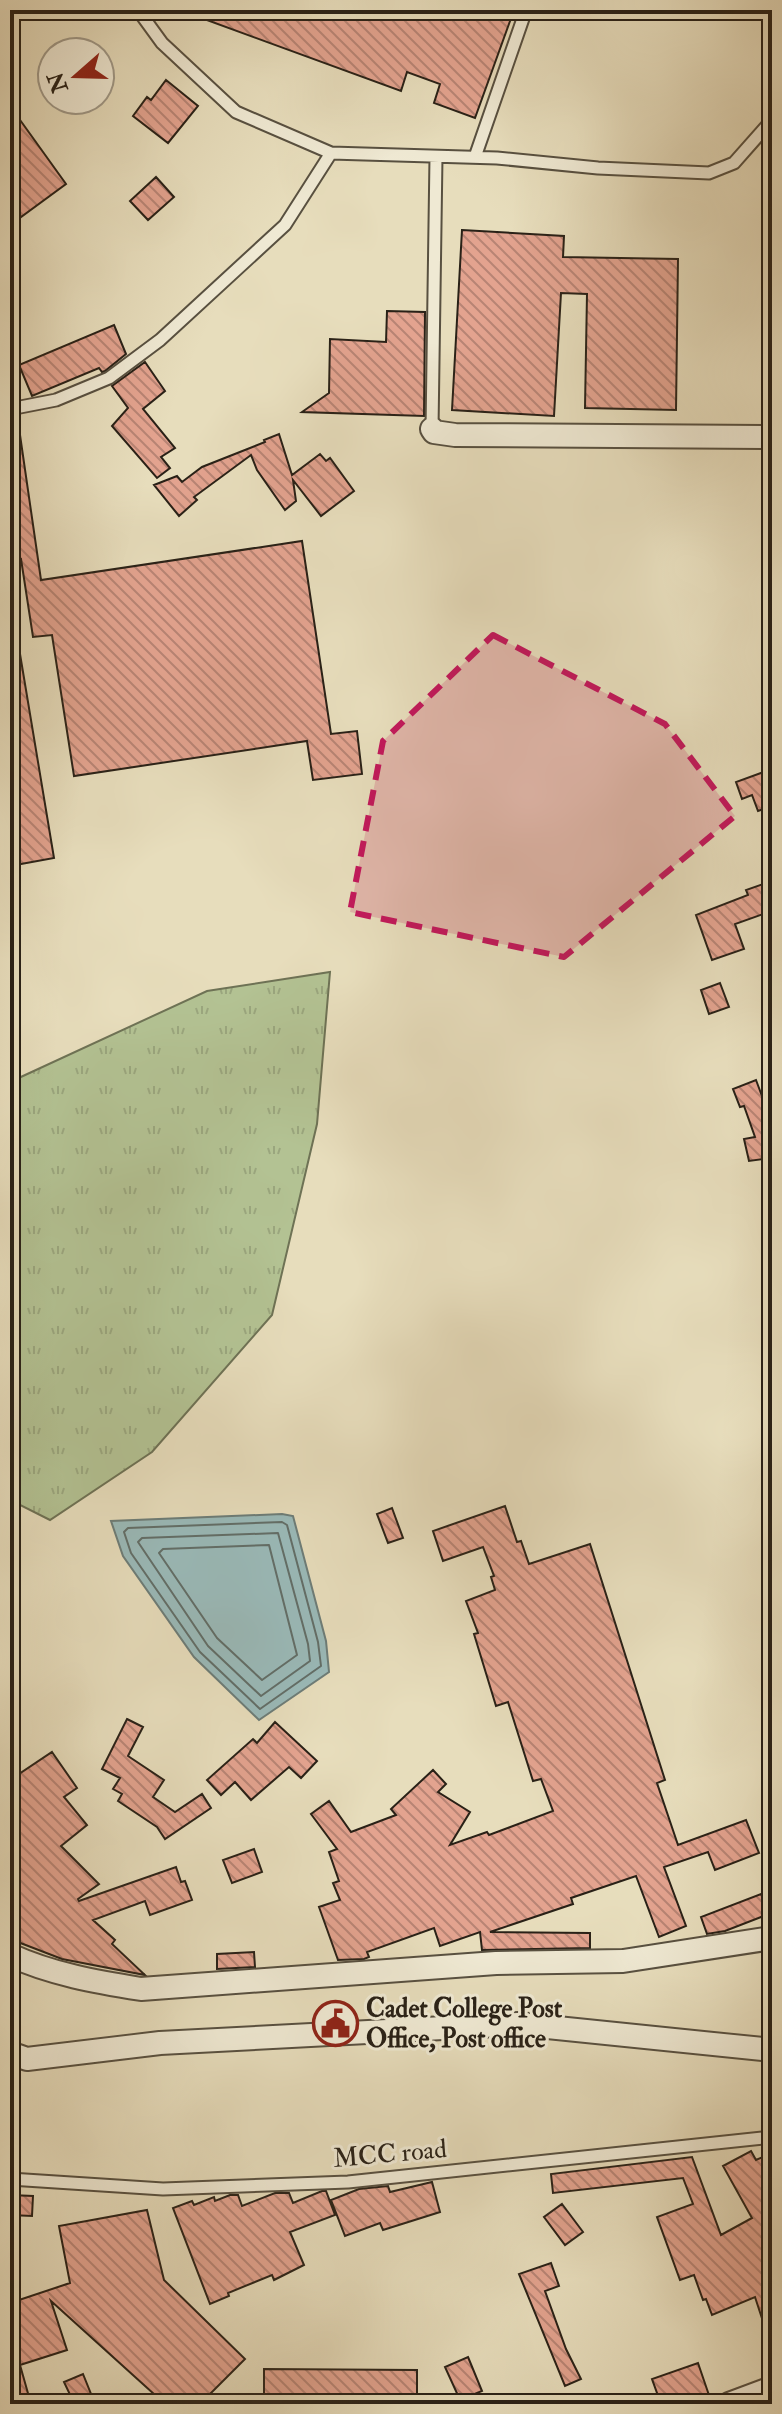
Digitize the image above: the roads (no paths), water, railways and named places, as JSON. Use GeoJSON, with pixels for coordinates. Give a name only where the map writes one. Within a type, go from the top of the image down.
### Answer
{"type":"FeatureCollection","features":[{"type":"Feature","properties":{"kind":"street"},"geometry":{"type":"LineString","coordinates":[[432,429],[455,435],[772,437]]}},
{"type":"Feature","properties":{"kind":"street"},"geometry":{"type":"LineString","coordinates":[[10,1955],[27,1963],[98,1982],[141,1989],[496,1963],[623,1961],[772,1938]]}},
{"type":"Feature","properties":{"kind":"street"},"geometry":{"type":"LineString","coordinates":[[10,2053],[27,2059],[160,2043],[518,2024],[772,2050]]}},
{"type":"Feature","properties":{"kind":"street"},"geometry":{"type":"LineString","coordinates":[[729,2404],[772,2388]]}},
{"type":"Feature","properties":{"kind":"lane"},"geometry":{"type":"LineString","coordinates":[[138,10],[162,43],[236,112],[331,153],[475,157],[598,168],[709,173],[734,163],[772,120]]}},
{"type":"Feature","properties":{"kind":"lane"},"geometry":{"type":"LineString","coordinates":[[475,157],[526,10]]}},
{"type":"Feature","properties":{"kind":"lane"},"geometry":{"type":"LineString","coordinates":[[10,409],[56,400],[109,378],[160,340],[285,225],[331,153]]}},
{"type":"Feature","properties":{"kind":"lane"},"geometry":{"type":"LineString","coordinates":[[432,429],[436,157]]}},
{"type":"Feature","properties":{"kind":"lane","name":"MCC road"},"geometry":{"type":"LineString","coordinates":[[10,2179],[163,2189],[348,2182],[772,2137]]}},
{"type":"Feature","properties":{"kind":"water"},"geometry":{"type":"Polygon","coordinates":[[[293,1516],[326,1641],[329,1672],[259,1720],[194,1657],[123,1556],[111,1521],[293,1516]]]}},
{"type":"Feature","properties":{"kind":"place","name":"Cadet College Post Office, Post office"},"geometry":{"type":"Point","coordinates":[335,2024]}}]}
